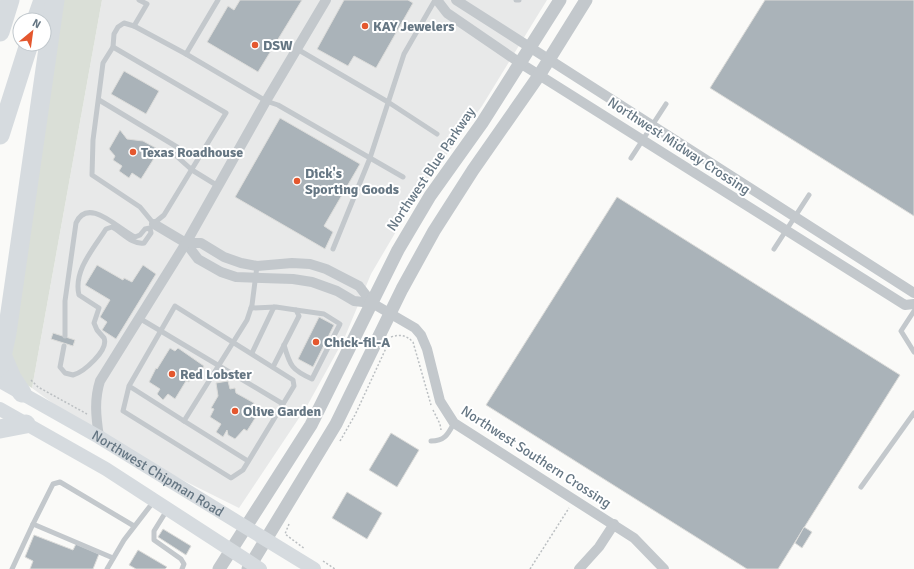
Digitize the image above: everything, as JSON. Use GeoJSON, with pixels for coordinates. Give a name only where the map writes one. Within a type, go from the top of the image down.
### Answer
{"type":"FeatureCollection","features":[{"type":"Feature","properties":{"kind":"highway"},"geometry":{"type":"LineString","coordinates":[[0,32],[10,0]]}},
{"type":"Feature","properties":{"kind":"highway"},"geometry":{"type":"LineString","coordinates":[[39,12],[43,0]]}},
{"type":"Feature","properties":{"kind":"highway"},"geometry":{"type":"LineString","coordinates":[[25,385],[12,378],[2,362],[55,0]]}},
{"type":"Feature","properties":{"kind":"highway"},"geometry":{"type":"LineString","coordinates":[[0,135],[26,52]]}},
{"type":"Feature","properties":{"kind":"highway"},"geometry":{"type":"LineString","coordinates":[[0,429],[26,424]]}},
{"type":"Feature","properties":{"kind":"main road","name":"Northwest Chipman Road"},"geometry":{"type":"LineString","coordinates":[[0,381],[25,385],[99,437],[266,540],[316,563]]}},
{"type":"Feature","properties":{"kind":"main road","name":"Northwest Chipman Road"},"geometry":{"type":"LineString","coordinates":[[0,409],[106,469],[230,550],[253,567]]}},
{"type":"Feature","properties":{"kind":"street"},"geometry":{"type":"LineString","coordinates":[[99,437],[96,415],[96,395],[100,381],[186,243],[266,101],[326,0]]}},
{"type":"Feature","properties":{"kind":"street","name":"Northwest Midway Crossing"},"geometry":{"type":"LineString","coordinates":[[436,0],[447,13],[520,62],[786,231],[905,304],[914,304]]}},
{"type":"Feature","properties":{"kind":"street","name":"Northwest Midway Crossing"},"geometry":{"type":"LineString","coordinates":[[456,0],[914,293]]}},
{"type":"Feature","properties":{"kind":"street","name":"Northwest Blue Parkway"},"geometry":{"type":"LineString","coordinates":[[219,569],[311,425],[398,250],[430,196],[482,123],[560,0]]}},
{"type":"Feature","properties":{"kind":"street"},"geometry":{"type":"LineString","coordinates":[[253,567],[266,540],[336,424],[390,314],[434,231],[473,170],[540,74],[586,0]]}},
{"type":"Feature","properties":{"kind":"street","name":"Northwest Southern Crossing"},"geometry":{"type":"LineString","coordinates":[[152,226],[186,243],[198,259],[221,272],[236,277],[254,279],[293,279],[312,282],[337,291],[354,301],[372,303]]}},
{"type":"Feature","properties":{"kind":"street","name":"Northwest Southern Crossing"},"geometry":{"type":"LineString","coordinates":[[186,243],[201,243],[224,257],[256,266],[292,263],[310,264],[326,269],[359,286],[372,303],[415,328],[421,335],[427,349],[440,401],[454,423],[614,524],[642,544],[664,569]]}},
{"type":"Feature","properties":{"kind":"street"},"geometry":{"type":"LineString","coordinates":[[579,569],[599,547],[614,524]]}},
{"type":"Feature","properties":{"kind":"lane"},"geometry":{"type":"LineString","coordinates":[[134,26],[146,4],[139,0]]}},
{"type":"Feature","properties":{"kind":"lane"},"geometry":{"type":"LineString","coordinates":[[186,54],[218,0]]}},
{"type":"Feature","properties":{"kind":"lane"},"geometry":{"type":"LineString","coordinates":[[333,249],[370,158],[404,54],[436,0]]}},
{"type":"Feature","properties":{"kind":"lane"},"geometry":{"type":"LineString","coordinates":[[152,226],[140,207],[92,175],[93,140],[104,63],[113,47],[114,34],[124,23],[134,26],[186,54],[266,101],[278,105],[404,177]]}},
{"type":"Feature","properties":{"kind":"lane"},"geometry":{"type":"LineString","coordinates":[[65,336],[65,300],[76,229],[80,217],[86,212],[94,212],[135,237],[140,235],[145,229],[152,226],[164,215],[226,113],[113,47]]}},
{"type":"Feature","properties":{"kind":"lane"},"geometry":{"type":"LineString","coordinates":[[297,49],[388,102],[437,134]]}},
{"type":"Feature","properties":{"kind":"lane"},"geometry":{"type":"LineString","coordinates":[[99,100],[177,147]]}},
{"type":"Feature","properties":{"kind":"lane"},"geometry":{"type":"LineString","coordinates":[[631,158],[666,104]]}},
{"type":"Feature","properties":{"kind":"lane"},"geometry":{"type":"LineString","coordinates":[[173,153],[192,170],[218,186]]}},
{"type":"Feature","properties":{"kind":"lane"},"geometry":{"type":"LineString","coordinates":[[774,249],[809,195]]}},
{"type":"Feature","properties":{"kind":"lane"},"geometry":{"type":"LineString","coordinates":[[64,346],[60,367],[65,373],[73,375],[89,366],[105,344],[104,338],[97,330],[94,323],[99,308],[79,295],[77,288],[81,270],[106,229],[112,227],[130,240],[140,244],[144,243],[152,226]]}},
{"type":"Feature","properties":{"kind":"lane"},"geometry":{"type":"LineString","coordinates":[[184,421],[235,342],[247,320],[251,308],[256,266]]}},
{"type":"Feature","properties":{"kind":"lane"},"geometry":{"type":"LineString","coordinates":[[175,306],[235,342],[293,380],[294,386],[243,470],[231,478],[123,411],[129,386],[175,306]]}},
{"type":"Feature","properties":{"kind":"lane"},"geometry":{"type":"LineString","coordinates":[[251,308],[274,307],[324,314],[340,324],[312,379],[298,373],[289,364],[284,345]]}},
{"type":"Feature","properties":{"kind":"lane"},"geometry":{"type":"LineString","coordinates":[[252,353],[274,307]]}},
{"type":"Feature","properties":{"kind":"lane"},"geometry":{"type":"LineString","coordinates":[[273,367],[299,316],[296,310]]}},
{"type":"Feature","properties":{"kind":"lane"},"geometry":{"type":"LineString","coordinates":[[914,311],[901,331],[914,352]]}},
{"type":"Feature","properties":{"kind":"lane"},"geometry":{"type":"LineString","coordinates":[[139,318],[160,332],[283,404]]}},
{"type":"Feature","properties":{"kind":"lane"},"geometry":{"type":"LineString","coordinates":[[129,386],[248,461]]}},
{"type":"Feature","properties":{"kind":"lane"},"geometry":{"type":"LineString","coordinates":[[861,487],[914,413]]}},
{"type":"Feature","properties":{"kind":"lane"},"geometry":{"type":"LineString","coordinates":[[431,441],[446,438],[454,423]]}},
{"type":"Feature","properties":{"kind":"lane"},"geometry":{"type":"LineString","coordinates":[[12,569],[53,484],[60,482],[134,526]]}},
{"type":"Feature","properties":{"kind":"lane"},"geometry":{"type":"LineString","coordinates":[[107,569],[134,526],[154,501]]}},
{"type":"Feature","properties":{"kind":"lane"},"geometry":{"type":"LineString","coordinates":[[167,509],[154,532],[154,540],[181,559],[184,564],[182,569]]}},
{"type":"Feature","properties":{"kind":"lane"},"geometry":{"type":"LineString","coordinates":[[33,524],[113,558]]}},
{"type":"Feature","properties":{"kind":"path"},"geometry":{"type":"LineString","coordinates":[[338,443],[355,415],[391,337],[398,334],[408,337],[413,342],[429,400],[440,424],[442,440]]}},
{"type":"Feature","properties":{"kind":"path"},"geometry":{"type":"LineString","coordinates":[[25,385],[38,387],[89,416],[96,415]]}},
{"type":"Feature","properties":{"kind":"path"},"geometry":{"type":"LineString","coordinates":[[530,569],[575,498]]}},
{"type":"Feature","properties":{"kind":"path"},"geometry":{"type":"LineString","coordinates":[[289,522],[288,529],[285,534],[306,550]]}},
{"type":"Feature","properties":{"kind":"path"},"geometry":{"type":"LineString","coordinates":[[316,563],[336,569]]}},
{"type":"Feature","properties":{"kind":"shaded area"},"geometry":{"type":"Polygon","coordinates":[[[61,0],[102,0],[32,388],[17,379],[10,360],[61,0]]]}},
{"type":"Feature","properties":{"kind":"shaded area"},"geometry":{"type":"Polygon","coordinates":[[[102,0],[547,0],[482,106],[418,194],[371,274],[344,339],[307,406],[239,508],[104,441],[32,388],[102,0]]]}},
{"type":"Feature","properties":{"kind":"building"},"geometry":{"type":"Polygon","coordinates":[[[240,0],[302,0],[258,72],[207,42],[228,6],[234,10],[240,0]]]}},
{"type":"Feature","properties":{"kind":"building","name":"KAY Jewelers"},"geometry":{"type":"Polygon","coordinates":[[[344,0],[408,0],[413,3],[376,68],[354,56],[348,66],[317,49],[344,0]]]}},
{"type":"Feature","properties":{"kind":"building"},"geometry":{"type":"Polygon","coordinates":[[[765,0],[914,0],[914,216],[710,88],[765,0]]]}},
{"type":"Feature","properties":{"kind":"building"},"geometry":{"type":"Polygon","coordinates":[[[124,71],[159,91],[146,114],[111,94],[124,71]]]}},
{"type":"Feature","properties":{"kind":"building","name":"Dick's Sporting Goods"},"geometry":{"type":"Polygon","coordinates":[[[280,118],[360,164],[324,226],[333,232],[325,249],[235,197],[280,118]]]}},
{"type":"Feature","properties":{"kind":"building","name":"Texas Roadhouse"},"geometry":{"type":"Polygon","coordinates":[[[120,130],[127,139],[143,141],[156,148],[153,160],[141,179],[132,173],[129,178],[119,171],[122,166],[113,160],[115,156],[109,149],[120,130]]]}},
{"type":"Feature","properties":{"kind":"building"},"geometry":{"type":"Polygon","coordinates":[[[617,197],[900,375],[778,569],[747,569],[486,405],[617,197]]]}},
{"type":"Feature","properties":{"kind":"building"},"geometry":{"type":"Polygon","coordinates":[[[97,265],[123,280],[124,278],[132,282],[143,265],[156,274],[116,339],[102,330],[107,322],[100,317],[110,300],[85,285],[97,265]]]}},
{"type":"Feature","properties":{"kind":"building","name":"Chick-fil-A"},"geometry":{"type":"Polygon","coordinates":[[[319,317],[334,325],[313,367],[298,359],[319,317]]]}},
{"type":"Feature","properties":{"kind":"building"},"geometry":{"type":"Polygon","coordinates":[[[53,333],[75,340],[73,346],[51,339],[53,333]]]}},
{"type":"Feature","properties":{"kind":"building","name":"Red Lobster"},"geometry":{"type":"Polygon","coordinates":[[[170,348],[175,351],[178,348],[204,366],[199,375],[192,372],[189,382],[186,381],[175,399],[168,394],[163,400],[157,394],[160,389],[149,382],[156,368],[157,369],[170,348]]]}},
{"type":"Feature","properties":{"kind":"building","name":"Olive Garden"},"geometry":{"type":"Polygon","coordinates":[[[228,381],[230,389],[235,388],[236,393],[254,403],[252,408],[259,412],[247,431],[244,429],[235,439],[228,435],[227,430],[223,437],[216,432],[221,424],[210,417],[214,409],[211,408],[218,396],[216,383],[228,381]]]}},
{"type":"Feature","properties":{"kind":"building"},"geometry":{"type":"Polygon","coordinates":[[[391,433],[419,450],[397,487],[369,470],[391,433]]]}},
{"type":"Feature","properties":{"kind":"building"},"geometry":{"type":"Polygon","coordinates":[[[347,492],[382,513],[367,539],[332,518],[347,492]]]}},
{"type":"Feature","properties":{"kind":"building"},"geometry":{"type":"Polygon","coordinates":[[[804,527],[812,532],[802,548],[795,543],[804,527]]]}},
{"type":"Feature","properties":{"kind":"building"},"geometry":{"type":"Polygon","coordinates":[[[163,529],[191,546],[186,555],[158,537],[163,529]]]}},
{"type":"Feature","properties":{"kind":"building"},"geometry":{"type":"Polygon","coordinates":[[[34,535],[73,550],[76,544],[99,554],[93,569],[30,569],[33,561],[25,557],[34,535]]]}},
{"type":"Feature","properties":{"kind":"building"},"geometry":{"type":"Polygon","coordinates":[[[138,550],[167,567],[165,569],[136,569],[129,565],[138,550]]]}},
{"type":"Feature","properties":{"kind":"place","name":"KAY Jewelers"},"geometry":{"type":"Point","coordinates":[365,26]}},
{"type":"Feature","properties":{"kind":"place","name":"DSW"},"geometry":{"type":"Point","coordinates":[255,45]}},
{"type":"Feature","properties":{"kind":"place","name":"Texas Roadhouse"},"geometry":{"type":"Point","coordinates":[133,152]}},
{"type":"Feature","properties":{"kind":"place","name":"Dick's Sporting Goods"},"geometry":{"type":"Point","coordinates":[297,181]}},
{"type":"Feature","properties":{"kind":"place","name":"Chick-fil-A"},"geometry":{"type":"Point","coordinates":[316,342]}},
{"type":"Feature","properties":{"kind":"place","name":"Red Lobster"},"geometry":{"type":"Point","coordinates":[172,374]}},
{"type":"Feature","properties":{"kind":"place","name":"Olive Garden"},"geometry":{"type":"Point","coordinates":[235,411]}}]}
